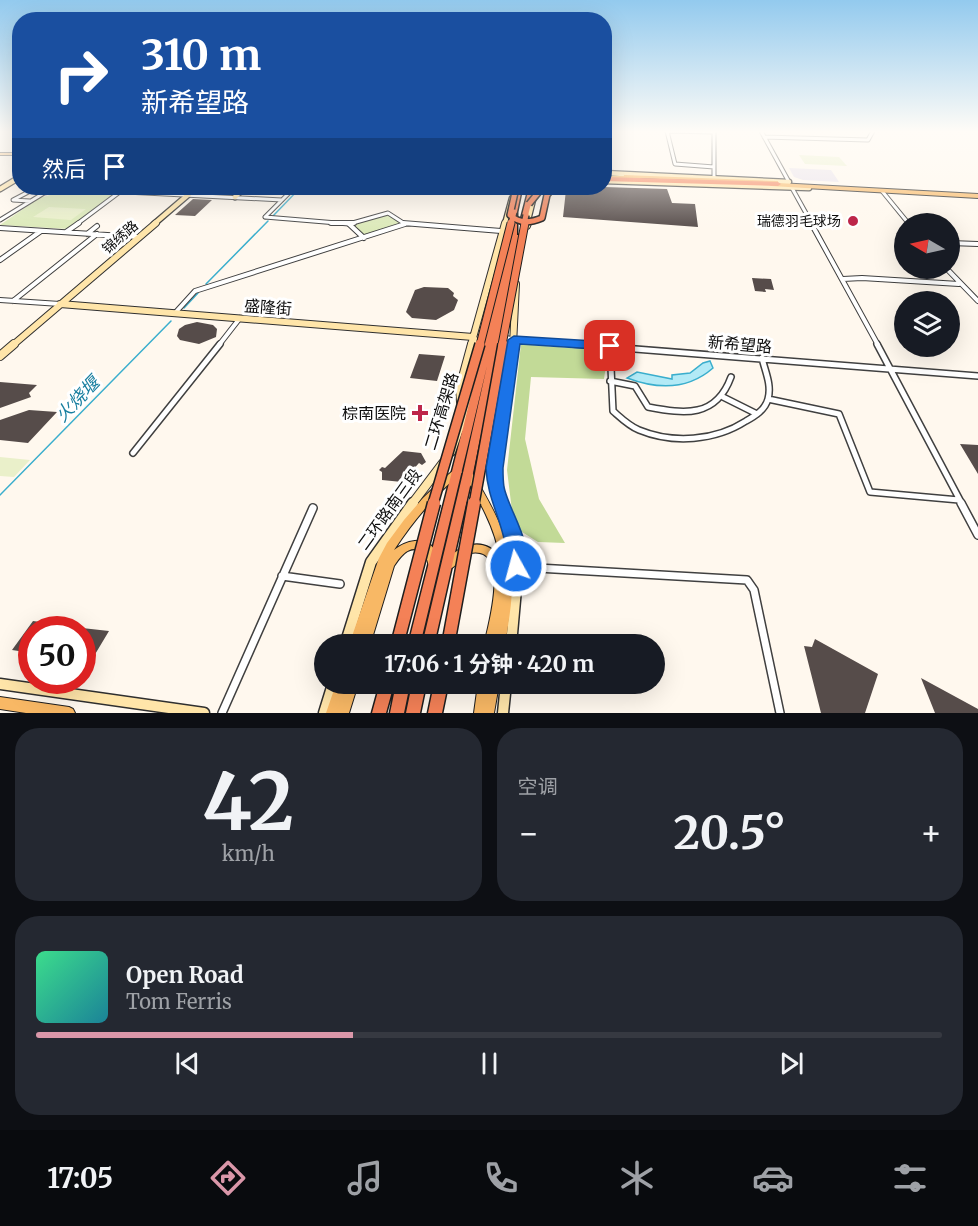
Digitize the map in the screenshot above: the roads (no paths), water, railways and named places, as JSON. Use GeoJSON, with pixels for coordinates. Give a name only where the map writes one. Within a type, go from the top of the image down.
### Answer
{"type":"FeatureCollection","features":[{"type":"Feature","properties":{"kind":"highway"},"geometry":{"type":"LineString","coordinates":[[612,177],[706,183],[778,184]]}},
{"type":"Feature","properties":{"kind":"highway"},"geometry":{"type":"LineString","coordinates":[[515,195],[510,215],[513,220],[525,222],[542,218],[547,195]]}},
{"type":"Feature","properties":{"kind":"highway","name":"二环高架路"},"geometry":{"type":"LineString","coordinates":[[400,634],[441,474],[486,324],[516,195]]}},
{"type":"Feature","properties":{"kind":"highway"},"geometry":{"type":"LineString","coordinates":[[482,387],[532,195]]}},
{"type":"Feature","properties":{"kind":"highway"},"geometry":{"type":"LineString","coordinates":[[529,204],[536,195]]}},
{"type":"Feature","properties":{"kind":"highway"},"geometry":{"type":"LineString","coordinates":[[431,634],[446,570],[463,473],[514,233],[514,212]]}},
{"type":"Feature","properties":{"kind":"highway"},"geometry":{"type":"LineString","coordinates":[[450,634],[526,215]]}},
{"type":"Feature","properties":{"kind":"highway"},"geometry":{"type":"LineString","coordinates":[[417,634],[463,473],[465,427],[476,415]]}},
{"type":"Feature","properties":{"kind":"highway"},"geometry":{"type":"LineString","coordinates":[[379,713],[384,694]]}},
{"type":"Feature","properties":{"kind":"highway"},"geometry":{"type":"LineString","coordinates":[[397,713],[402,694]]}},
{"type":"Feature","properties":{"kind":"highway"},"geometry":{"type":"LineString","coordinates":[[413,713],[417,694]]}},
{"type":"Feature","properties":{"kind":"highway"},"geometry":{"type":"LineString","coordinates":[[435,713],[439,694]]}},
{"type":"Feature","properties":{"kind":"main road"},"geometry":{"type":"LineString","coordinates":[[612,177],[978,194]]}},
{"type":"Feature","properties":{"kind":"main road"},"geometry":{"type":"LineString","coordinates":[[612,177],[714,177],[815,187]]}},
{"type":"Feature","properties":{"kind":"main road"},"geometry":{"type":"LineString","coordinates":[[612,177],[692,179],[882,191],[978,194]]}},
{"type":"Feature","properties":{"kind":"main road"},"geometry":{"type":"LineString","coordinates":[[692,179],[791,185]]}},
{"type":"Feature","properties":{"kind":"main road","name":"锦绣路"},"geometry":{"type":"LineString","coordinates":[[0,356],[188,195]]}},
{"type":"Feature","properties":{"kind":"main road"},"geometry":{"type":"LineString","coordinates":[[465,427],[460,388],[501,231],[514,195]]}},
{"type":"Feature","properties":{"kind":"main road"},"geometry":{"type":"LineString","coordinates":[[476,415],[490,388],[500,338],[516,281],[533,195]]}},
{"type":"Feature","properties":{"kind":"main road"},"geometry":{"type":"LineString","coordinates":[[492,634],[499,581],[515,544],[496,487],[494,468],[514,340],[516,281]]}},
{"type":"Feature","properties":{"kind":"main road","name":"盛隆街"},"geometry":{"type":"LineString","coordinates":[[60,304],[473,337]]}},
{"type":"Feature","properties":{"kind":"main road","name":"二环路南三段"},"geometry":{"type":"LineString","coordinates":[[348,634],[371,562],[455,446],[465,427],[483,352],[473,337]]}},
{"type":"Feature","properties":{"kind":"main road"},"geometry":{"type":"LineString","coordinates":[[476,415],[506,382]]}},
{"type":"Feature","properties":{"kind":"main road"},"geometry":{"type":"LineString","coordinates":[[470,399],[476,415]]}},
{"type":"Feature","properties":{"kind":"main road"},"geometry":{"type":"LineString","coordinates":[[359,634],[384,558],[396,537],[435,493],[463,473],[495,520],[516,597],[512,634]]}},
{"type":"Feature","properties":{"kind":"main road"},"geometry":{"type":"LineString","coordinates":[[367,634],[387,570],[401,548],[412,544],[422,545],[430,551],[434,558],[432,579]]}},
{"type":"Feature","properties":{"kind":"main road"},"geometry":{"type":"LineString","coordinates":[[446,570],[453,558],[469,548],[488,552],[507,565]]}},
{"type":"Feature","properties":{"kind":"main road"},"geometry":{"type":"LineString","coordinates":[[500,634],[507,565]]}},
{"type":"Feature","properties":{"kind":"main road"},"geometry":{"type":"LineString","coordinates":[[0,684],[204,713]]}},
{"type":"Feature","properties":{"kind":"main road"},"geometry":{"type":"LineString","coordinates":[[324,713],[330,694]]}},
{"type":"Feature","properties":{"kind":"main road"},"geometry":{"type":"LineString","coordinates":[[332,713],[339,694]]}},
{"type":"Feature","properties":{"kind":"main road"},"geometry":{"type":"LineString","coordinates":[[343,713],[349,694]]}},
{"type":"Feature","properties":{"kind":"main road"},"geometry":{"type":"LineString","coordinates":[[480,713],[483,694]]}},
{"type":"Feature","properties":{"kind":"main road"},"geometry":{"type":"LineString","coordinates":[[488,713],[491,694]]}},
{"type":"Feature","properties":{"kind":"main road"},"geometry":{"type":"LineString","coordinates":[[503,713],[505,694]]}},
{"type":"Feature","properties":{"kind":"main road"},"geometry":{"type":"LineString","coordinates":[[0,703],[69,713]]}},
{"type":"Feature","properties":{"kind":"street"},"geometry":{"type":"LineString","coordinates":[[679,164],[714,167],[714,177]]}},
{"type":"Feature","properties":{"kind":"street"},"geometry":{"type":"LineString","coordinates":[[779,164],[843,279],[978,535]]}},
{"type":"Feature","properties":{"kind":"street"},"geometry":{"type":"LineString","coordinates":[[882,191],[900,213]]}},
{"type":"Feature","properties":{"kind":"street"},"geometry":{"type":"LineString","coordinates":[[23,195],[13,200],[30,201]]}},
{"type":"Feature","properties":{"kind":"street"},"geometry":{"type":"LineString","coordinates":[[0,220],[30,201],[45,195]]}},
{"type":"Feature","properties":{"kind":"street"},"geometry":{"type":"LineString","coordinates":[[66,232],[117,195]]}},
{"type":"Feature","properties":{"kind":"street"},"geometry":{"type":"LineString","coordinates":[[188,195],[282,200]]}},
{"type":"Feature","properties":{"kind":"street"},"geometry":{"type":"LineString","coordinates":[[287,195],[265,217],[349,224],[388,213],[405,225]]}},
{"type":"Feature","properties":{"kind":"street"},"geometry":{"type":"LineString","coordinates":[[349,224],[364,238]]}},
{"type":"Feature","properties":{"kind":"street"},"geometry":{"type":"LineString","coordinates":[[175,313],[195,291],[405,225],[501,231]]}},
{"type":"Feature","properties":{"kind":"street"},"geometry":{"type":"LineString","coordinates":[[87,234],[97,226]]}},
{"type":"Feature","properties":{"kind":"street"},"geometry":{"type":"LineString","coordinates":[[0,228],[138,237]]}},
{"type":"Feature","properties":{"kind":"street"},"geometry":{"type":"LineString","coordinates":[[0,260],[41,231]]}},
{"type":"Feature","properties":{"kind":"street"},"geometry":{"type":"LineString","coordinates":[[13,301],[97,234]]}},
{"type":"Feature","properties":{"kind":"street"},"geometry":{"type":"LineString","coordinates":[[960,243],[978,244]]}},
{"type":"Feature","properties":{"kind":"street"},"geometry":{"type":"LineString","coordinates":[[843,279],[862,278],[959,284]]}},
{"type":"Feature","properties":{"kind":"street"},"geometry":{"type":"LineString","coordinates":[[955,279],[978,301]]}},
{"type":"Feature","properties":{"kind":"street"},"geometry":{"type":"LineString","coordinates":[[0,300],[60,304]]}},
{"type":"Feature","properties":{"kind":"street"},"geometry":{"type":"LineString","coordinates":[[133,453],[240,318]]}},
{"type":"Feature","properties":{"kind":"street","name":"新希望路"},"geometry":{"type":"LineString","coordinates":[[500,338],[978,376]]}},
{"type":"Feature","properties":{"kind":"street"},"geometry":{"type":"LineString","coordinates":[[610,346],[613,411],[637,429],[668,438],[700,439],[737,429],[758,414],[768,399],[769,381],[762,358]]}},
{"type":"Feature","properties":{"kind":"street"},"geometry":{"type":"LineString","coordinates":[[610,381],[635,386],[648,407],[672,412],[698,410],[719,402],[728,393],[731,377]]}},
{"type":"Feature","properties":{"kind":"street"},"geometry":{"type":"LineString","coordinates":[[723,398],[758,414]]}},
{"type":"Feature","properties":{"kind":"street"},"geometry":{"type":"LineString","coordinates":[[768,399],[838,414],[870,492],[959,500]]}},
{"type":"Feature","properties":{"kind":"street"},"geometry":{"type":"LineString","coordinates":[[222,713],[313,508]]}},
{"type":"Feature","properties":{"kind":"street"},"geometry":{"type":"LineString","coordinates":[[507,565],[747,580],[754,590],[780,713]]}},
{"type":"Feature","properties":{"kind":"street"},"geometry":{"type":"LineString","coordinates":[[282,576],[340,584]]}},
{"type":"Feature","properties":{"kind":"water"},"geometry":{"type":"Polygon","coordinates":[[[710,361],[713,368],[694,381],[683,384],[650,385],[627,378],[637,372],[672,379],[672,375],[690,373],[703,363],[710,361]]]}},
{"type":"Feature","properties":{"kind":"waterway","name":"火烧堰"},"geometry":{"type":"LineString","coordinates":[[273,216],[293,195]]}},
{"type":"Feature","properties":{"kind":"waterway","name":"火烧堰"},"geometry":{"type":"LineString","coordinates":[[206,284],[268,221]]}},
{"type":"Feature","properties":{"kind":"waterway","name":"火烧堰"},"geometry":{"type":"LineString","coordinates":[[184,308],[198,293]]}},
{"type":"Feature","properties":{"kind":"waterway","name":"火烧堰"},"geometry":{"type":"LineString","coordinates":[[0,495],[171,321]]}},
{"type":"Feature","properties":{"kind":"place","name":"瑞德羽毛球场"},"geometry":{"type":"Point","coordinates":[853,221]}},
{"type":"Feature","properties":{"kind":"place","name":"棕南医院"},"geometry":{"type":"Point","coordinates":[420,413]}}]}
